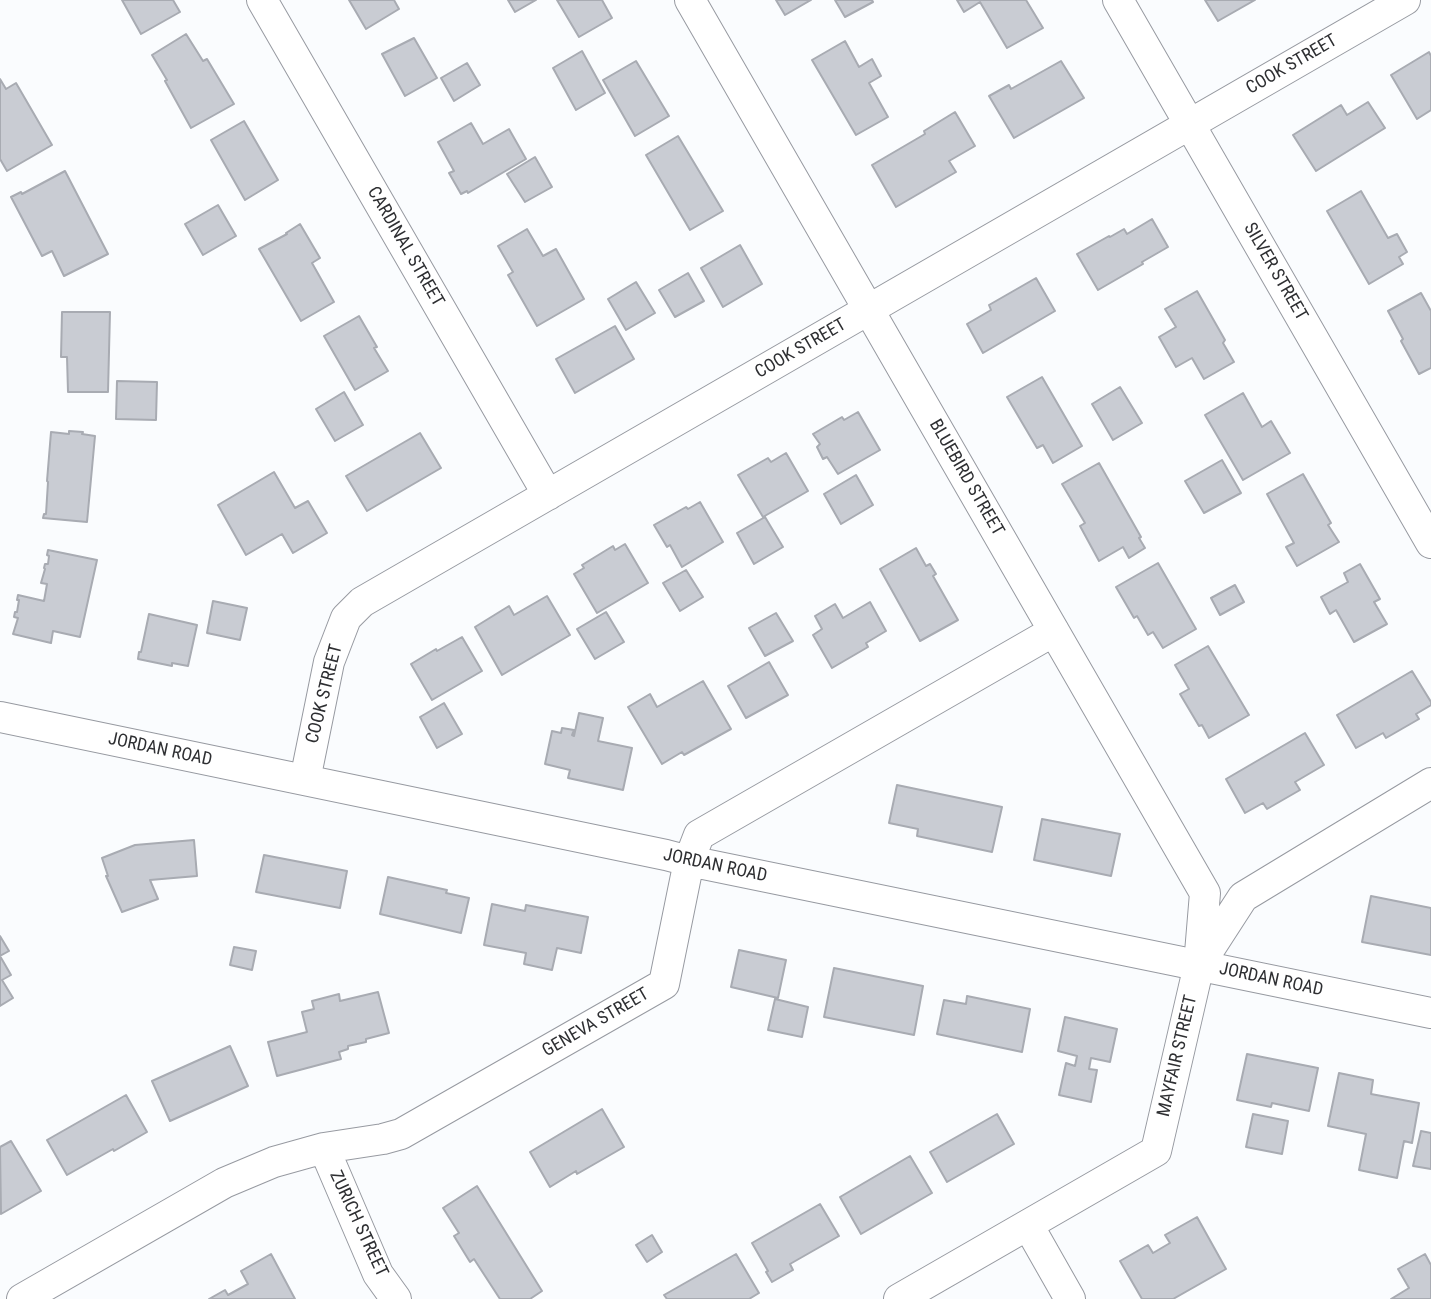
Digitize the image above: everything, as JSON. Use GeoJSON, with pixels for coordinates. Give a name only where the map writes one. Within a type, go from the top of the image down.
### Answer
{"type":"FeatureCollection","features":[{"type":"Feature","properties":{"kind":"street","name":"CARDINAL STREET"},"geometry":{"type":"LineString","coordinates":[[262,0],[548,495]]}},
{"type":"Feature","properties":{"kind":"street","name":"BLUEBIRD STREET"},"geometry":{"type":"LineString","coordinates":[[690,0],[1205,893],[1199,965]]}},
{"type":"Feature","properties":{"kind":"street","name":"SILVER STREET"},"geometry":{"type":"LineString","coordinates":[[1118,0],[1431,543]]}},
{"type":"Feature","properties":{"kind":"street","name":"COOK STREET"},"geometry":{"type":"LineString","coordinates":[[305,780],[329,662],[346,618],[362,602],[1405,0]]}},
{"type":"Feature","properties":{"kind":"street","name":"GENEVA STREET"},"geometry":{"type":"LineString","coordinates":[[22,1299],[224,1183],[274,1162],[324,1148],[401,1134],[664,984],[689,861],[699,835],[1054,631]]}},
{"type":"Feature","properties":{"kind":"street","name":"JORDAN ROAD"},"geometry":{"type":"LineString","coordinates":[[0,717],[1431,1013]]}},
{"type":"Feature","properties":{"kind":"street","name":"MAYFAIR STREET"},"geometry":{"type":"LineString","coordinates":[[899,1299],[1156,1152],[1199,965],[1243,897],[1431,783]]}},
{"type":"Feature","properties":{"kind":"street","name":"ZURICH STREET"},"geometry":{"type":"LineString","coordinates":[[324,1148],[378,1273],[396,1299]]}},
{"type":"Feature","properties":{"kind":"street"},"geometry":{"type":"LineString","coordinates":[[1028,1225],[1070,1299]]}},
{"type":"Feature","properties":{"kind":"building"},"geometry":{"type":"Polygon","coordinates":[[[122,0],[173,0],[180,12],[141,34],[122,0]]]}},
{"type":"Feature","properties":{"kind":"building"},"geometry":{"type":"Polygon","coordinates":[[[349,0],[394,0],[399,9],[366,29],[349,0]]]}},
{"type":"Feature","properties":{"kind":"building"},"geometry":{"type":"Polygon","coordinates":[[[508,0],[536,0],[515,12],[508,0]]]}},
{"type":"Feature","properties":{"kind":"building"},"geometry":{"type":"Polygon","coordinates":[[[557,0],[602,0],[612,18],[579,37],[557,0]]]}},
{"type":"Feature","properties":{"kind":"building"},"geometry":{"type":"Polygon","coordinates":[[[776,0],[811,0],[785,15],[776,0]]]}},
{"type":"Feature","properties":{"kind":"building"},"geometry":{"type":"Polygon","coordinates":[[[835,0],[872,0],[873,2],[845,17],[835,0]]]}},
{"type":"Feature","properties":{"kind":"building"},"geometry":{"type":"Polygon","coordinates":[[[957,0],[1026,0],[1043,28],[1007,48],[980,2],[964,12],[957,0]]]}},
{"type":"Feature","properties":{"kind":"building"},"geometry":{"type":"Polygon","coordinates":[[[1205,0],[1255,0],[1218,21],[1205,0]]]}},
{"type":"Feature","properties":{"kind":"building"},"geometry":{"type":"Polygon","coordinates":[[[186,34],[203,61],[207,59],[234,104],[191,128],[152,55],[186,34]]]}},
{"type":"Feature","properties":{"kind":"building"},"geometry":{"type":"Polygon","coordinates":[[[414,38],[437,78],[405,96],[382,54],[414,38]]]}},
{"type":"Feature","properties":{"kind":"building"},"geometry":{"type":"Polygon","coordinates":[[[845,41],[859,67],[872,59],[881,76],[869,83],[888,117],[856,135],[812,60],[845,41]]]}},
{"type":"Feature","properties":{"kind":"building"},"geometry":{"type":"Polygon","coordinates":[[[582,51],[605,93],[576,110],[553,68],[582,51]]]}},
{"type":"Feature","properties":{"kind":"building"},"geometry":{"type":"Polygon","coordinates":[[[1429,52],[1431,110],[1417,119],[1391,75],[1429,52]]]}},
{"type":"Feature","properties":{"kind":"building"},"geometry":{"type":"Polygon","coordinates":[[[636,61],[669,116],[635,136],[603,80],[636,61]]]}},
{"type":"Feature","properties":{"kind":"building"},"geometry":{"type":"Polygon","coordinates":[[[1061,61],[1084,98],[1014,138],[989,96],[1009,85],[1011,89],[1061,61]]]}},
{"type":"Feature","properties":{"kind":"building"},"geometry":{"type":"Polygon","coordinates":[[[467,63],[480,85],[454,101],[441,78],[467,63]]]}},
{"type":"Feature","properties":{"kind":"building"},"geometry":{"type":"Polygon","coordinates":[[[0,79],[6,89],[16,83],[52,145],[7,171],[0,159],[0,79]]]}},
{"type":"Feature","properties":{"kind":"building"},"geometry":{"type":"Polygon","coordinates":[[[1368,102],[1385,128],[1316,171],[1293,135],[1341,105],[1347,115],[1368,102]]]}},
{"type":"Feature","properties":{"kind":"building"},"geometry":{"type":"Polygon","coordinates":[[[955,112],[975,146],[949,161],[956,172],[896,207],[872,165],[925,134],[924,131],[955,112]]]}},
{"type":"Feature","properties":{"kind":"building"},"geometry":{"type":"Polygon","coordinates":[[[244,121],[278,180],[245,200],[211,140],[244,121]]]}},
{"type":"Feature","properties":{"kind":"building"},"geometry":{"type":"Polygon","coordinates":[[[471,123],[483,144],[509,129],[526,159],[468,193],[467,191],[461,194],[449,173],[454,171],[438,142],[471,123]]]}},
{"type":"Feature","properties":{"kind":"building"},"geometry":{"type":"Polygon","coordinates":[[[678,136],[723,211],[690,230],[646,155],[678,136]]]}},
{"type":"Feature","properties":{"kind":"building"},"geometry":{"type":"Polygon","coordinates":[[[535,157],[552,187],[525,202],[507,174],[535,157]]]}},
{"type":"Feature","properties":{"kind":"building"},"geometry":{"type":"Polygon","coordinates":[[[65,171],[108,254],[64,276],[52,251],[42,256],[11,197],[65,171]]]}},
{"type":"Feature","properties":{"kind":"building"},"geometry":{"type":"Polygon","coordinates":[[[1361,191],[1388,238],[1397,234],[1407,252],[1399,257],[1403,264],[1369,284],[1327,211],[1361,191]]]}},
{"type":"Feature","properties":{"kind":"building"},"geometry":{"type":"Polygon","coordinates":[[[218,205],[236,236],[203,255],[185,224],[218,205]]]}},
{"type":"Feature","properties":{"kind":"building"},"geometry":{"type":"Polygon","coordinates":[[[1152,219],[1168,247],[1098,290],[1077,254],[1124,229],[1127,234],[1152,219]]]}},
{"type":"Feature","properties":{"kind":"building"},"geometry":{"type":"Polygon","coordinates":[[[300,224],[320,258],[312,263],[334,302],[301,321],[259,249],[300,224]]]}},
{"type":"Feature","properties":{"kind":"building"},"geometry":{"type":"Polygon","coordinates":[[[527,229],[543,256],[556,249],[584,299],[537,326],[508,275],[513,272],[498,246],[527,229]]]}},
{"type":"Feature","properties":{"kind":"building"},"geometry":{"type":"Polygon","coordinates":[[[740,245],[762,284],[723,307],[701,268],[740,245]]]}},
{"type":"Feature","properties":{"kind":"building"},"geometry":{"type":"Polygon","coordinates":[[[688,273],[704,301],[675,317],[659,290],[688,273]]]}},
{"type":"Feature","properties":{"kind":"building"},"geometry":{"type":"Polygon","coordinates":[[[1036,278],[1055,311],[983,353],[967,324],[991,310],[989,305],[1036,278]]]}},
{"type":"Feature","properties":{"kind":"building"},"geometry":{"type":"Polygon","coordinates":[[[636,282],[655,313],[626,330],[608,299],[636,282]]]}},
{"type":"Feature","properties":{"kind":"building"},"geometry":{"type":"Polygon","coordinates":[[[1197,291],[1225,340],[1223,343],[1234,362],[1204,379],[1192,358],[1176,367],[1159,337],[1176,327],[1165,309],[1197,291]]]}},
{"type":"Feature","properties":{"kind":"building"},"geometry":{"type":"Polygon","coordinates":[[[1421,293],[1431,311],[1431,368],[1419,374],[1388,311],[1421,293]]]}},
{"type":"Feature","properties":{"kind":"building"},"geometry":{"type":"Polygon","coordinates":[[[62,312],[110,312],[108,392],[68,392],[67,357],[61,357],[62,312]]]}},
{"type":"Feature","properties":{"kind":"building"},"geometry":{"type":"Polygon","coordinates":[[[359,316],[388,371],[355,390],[324,336],[359,316]]]}},
{"type":"Feature","properties":{"kind":"building"},"geometry":{"type":"Polygon","coordinates":[[[615,326],[634,359],[575,393],[556,359],[615,326]]]}},
{"type":"Feature","properties":{"kind":"building"},"geometry":{"type":"Polygon","coordinates":[[[1042,377],[1082,446],[1053,463],[1043,445],[1037,448],[1007,397],[1042,377]]]}},
{"type":"Feature","properties":{"kind":"building"},"geometry":{"type":"Polygon","coordinates":[[[117,381],[157,382],[156,420],[116,419],[117,381]]]}},
{"type":"Feature","properties":{"kind":"building"},"geometry":{"type":"Polygon","coordinates":[[[1120,387],[1142,423],[1113,440],[1092,404],[1120,387]]]}},
{"type":"Feature","properties":{"kind":"building"},"geometry":{"type":"Polygon","coordinates":[[[344,392],[363,425],[335,441],[316,409],[344,392]]]}},
{"type":"Feature","properties":{"kind":"building"},"geometry":{"type":"Polygon","coordinates":[[[1243,393],[1262,427],[1271,421],[1290,453],[1243,480],[1205,415],[1243,393]]]}},
{"type":"Feature","properties":{"kind":"building"},"geometry":{"type":"Polygon","coordinates":[[[858,412],[880,450],[838,474],[827,457],[823,459],[817,447],[820,444],[813,434],[842,417],[844,420],[858,412]]]}},
{"type":"Feature","properties":{"kind":"building"},"geometry":{"type":"Polygon","coordinates":[[[69,431],[95,436],[87,522],[43,518],[46,514],[51,432],[69,434],[69,431]]]}},
{"type":"Feature","properties":{"kind":"building"},"geometry":{"type":"Polygon","coordinates":[[[420,433],[441,468],[367,511],[346,476],[420,433]]]}},
{"type":"Feature","properties":{"kind":"building"},"geometry":{"type":"Polygon","coordinates":[[[786,453],[808,491],[763,517],[738,475],[768,458],[771,462],[786,453]]]}},
{"type":"Feature","properties":{"kind":"building"},"geometry":{"type":"Polygon","coordinates":[[[1222,460],[1241,493],[1204,513],[1185,481],[1222,460]]]}},
{"type":"Feature","properties":{"kind":"building"},"geometry":{"type":"Polygon","coordinates":[[[1099,463],[1145,548],[1129,558],[1123,547],[1099,561],[1080,526],[1085,523],[1062,484],[1099,463]]]}},
{"type":"Feature","properties":{"kind":"building"},"geometry":{"type":"Polygon","coordinates":[[[274,472],[295,508],[308,501],[327,533],[293,553],[282,534],[246,555],[218,505],[274,472]]]}},
{"type":"Feature","properties":{"kind":"building"},"geometry":{"type":"Polygon","coordinates":[[[1303,474],[1339,542],[1297,566],[1286,547],[1294,543],[1267,494],[1303,474]]]}},
{"type":"Feature","properties":{"kind":"building"},"geometry":{"type":"Polygon","coordinates":[[[856,475],[873,505],[841,524],[824,494],[856,475]]]}},
{"type":"Feature","properties":{"kind":"building"},"geometry":{"type":"Polygon","coordinates":[[[700,502],[723,542],[682,567],[670,545],[667,547],[654,525],[700,502]]]}},
{"type":"Feature","properties":{"kind":"building"},"geometry":{"type":"Polygon","coordinates":[[[765,517],[783,547],[754,564],[737,533],[765,517]]]}},
{"type":"Feature","properties":{"kind":"building"},"geometry":{"type":"Polygon","coordinates":[[[625,544],[648,583],[597,613],[574,574],[584,568],[582,565],[613,546],[615,550],[625,544]]]}},
{"type":"Feature","properties":{"kind":"building"},"geometry":{"type":"Polygon","coordinates":[[[916,548],[926,566],[930,564],[936,574],[933,576],[958,620],[920,641],[880,569],[916,548]]]}},
{"type":"Feature","properties":{"kind":"building"},"geometry":{"type":"Polygon","coordinates":[[[48,550],[97,560],[80,637],[53,631],[51,643],[13,634],[18,618],[14,617],[18,595],[44,601],[47,584],[41,583],[45,564],[48,564],[48,550]]]}},
{"type":"Feature","properties":{"kind":"building"},"geometry":{"type":"Polygon","coordinates":[[[1158,563],[1196,629],[1163,648],[1153,632],[1148,635],[1137,616],[1134,618],[1116,587],[1158,563]]]}},
{"type":"Feature","properties":{"kind":"building"},"geometry":{"type":"Polygon","coordinates":[[[1360,564],[1380,599],[1374,602],[1387,624],[1354,642],[1336,610],[1330,614],[1321,597],[1348,582],[1344,573],[1360,564]]]}},
{"type":"Feature","properties":{"kind":"building"},"geometry":{"type":"Polygon","coordinates":[[[686,570],[703,597],[680,611],[663,583],[686,570]]]}},
{"type":"Feature","properties":{"kind":"building"},"geometry":{"type":"Polygon","coordinates":[[[1235,585],[1244,602],[1220,615],[1211,598],[1235,585]]]}},
{"type":"Feature","properties":{"kind":"building"},"geometry":{"type":"Polygon","coordinates":[[[547,596],[570,635],[502,675],[475,627],[509,606],[514,615],[547,596]]]}},
{"type":"Feature","properties":{"kind":"building"},"geometry":{"type":"Polygon","coordinates":[[[213,601],[247,608],[240,640],[207,633],[213,601]]]}},
{"type":"Feature","properties":{"kind":"building"},"geometry":{"type":"Polygon","coordinates":[[[870,602],[886,631],[866,643],[868,647],[832,668],[813,635],[822,629],[815,616],[835,604],[843,618],[870,602]]]}},
{"type":"Feature","properties":{"kind":"building"},"geometry":{"type":"Polygon","coordinates":[[[606,612],[624,642],[595,659],[577,629],[606,612]]]}},
{"type":"Feature","properties":{"kind":"building"},"geometry":{"type":"Polygon","coordinates":[[[776,613],[793,641],[765,656],[749,628],[776,613]]]}},
{"type":"Feature","properties":{"kind":"building"},"geometry":{"type":"Polygon","coordinates":[[[149,614],[197,625],[188,666],[172,663],[172,666],[138,659],[149,614]]]}},
{"type":"Feature","properties":{"kind":"building"},"geometry":{"type":"Polygon","coordinates":[[[462,637],[482,671],[432,700],[411,664],[462,637]]]}},
{"type":"Feature","properties":{"kind":"building"},"geometry":{"type":"Polygon","coordinates":[[[1208,646],[1249,715],[1209,738],[1180,694],[1189,689],[1175,665],[1208,646]]]}},
{"type":"Feature","properties":{"kind":"building"},"geometry":{"type":"Polygon","coordinates":[[[769,662],[788,695],[746,718],[728,686],[769,662]]]}},
{"type":"Feature","properties":{"kind":"building"},"geometry":{"type":"Polygon","coordinates":[[[1412,671],[1431,705],[1416,714],[1419,719],[1386,738],[1383,733],[1356,748],[1337,715],[1412,671]]]}},
{"type":"Feature","properties":{"kind":"building"},"geometry":{"type":"Polygon","coordinates":[[[703,681],[731,729],[662,764],[628,707],[650,694],[657,707],[703,681]]]}},
{"type":"Feature","properties":{"kind":"building"},"geometry":{"type":"Polygon","coordinates":[[[444,703],[462,734],[437,748],[420,717],[444,703]]]}},
{"type":"Feature","properties":{"kind":"building"},"geometry":{"type":"Polygon","coordinates":[[[579,713],[603,718],[598,741],[632,748],[623,790],[568,778],[570,770],[545,764],[552,731],[561,733],[562,728],[574,730],[574,736],[579,713]]]}},
{"type":"Feature","properties":{"kind":"building"},"geometry":{"type":"Polygon","coordinates":[[[1305,733],[1324,765],[1295,782],[1300,790],[1267,809],[1263,803],[1245,813],[1226,779],[1305,733]]]}},
{"type":"Feature","properties":{"kind":"building"},"geometry":{"type":"Polygon","coordinates":[[[897,785],[1002,807],[992,852],[917,836],[918,829],[889,823],[897,785]]]}},
{"type":"Feature","properties":{"kind":"building"},"geometry":{"type":"Polygon","coordinates":[[[1042,819],[1120,834],[1111,876],[1034,860],[1042,819]]]}},
{"type":"Feature","properties":{"kind":"building"},"geometry":{"type":"Polygon","coordinates":[[[194,840],[197,876],[150,880],[158,899],[122,912],[106,876],[102,858],[135,845],[194,840]]]}},
{"type":"Feature","properties":{"kind":"building"},"geometry":{"type":"Polygon","coordinates":[[[264,855],[347,871],[340,908],[256,892],[264,855]]]}},
{"type":"Feature","properties":{"kind":"building"},"geometry":{"type":"Polygon","coordinates":[[[388,877],[447,890],[446,893],[469,898],[461,933],[380,914],[388,877]]]}},
{"type":"Feature","properties":{"kind":"building"},"geometry":{"type":"Polygon","coordinates":[[[1371,896],[1431,908],[1431,955],[1362,942],[1371,896]]]}},
{"type":"Feature","properties":{"kind":"building"},"geometry":{"type":"Polygon","coordinates":[[[492,904],[525,911],[526,905],[588,917],[581,953],[557,948],[552,970],[524,964],[526,953],[484,945],[492,904]]]}},
{"type":"Feature","properties":{"kind":"building"},"geometry":{"type":"Polygon","coordinates":[[[0,936],[9,951],[0,956],[0,936]]]}},
{"type":"Feature","properties":{"kind":"building"},"geometry":{"type":"Polygon","coordinates":[[[234,947],[256,951],[252,970],[230,965],[234,947]]]}},
{"type":"Feature","properties":{"kind":"building"},"geometry":{"type":"Polygon","coordinates":[[[739,950],[786,960],[778,998],[731,987],[739,950]]]}},
{"type":"Feature","properties":{"kind":"building"},"geometry":{"type":"Polygon","coordinates":[[[0,956],[11,975],[2,980],[13,998],[0,1006],[0,956]]]}},
{"type":"Feature","properties":{"kind":"building"},"geometry":{"type":"Polygon","coordinates":[[[834,968],[923,986],[914,1035],[824,1017],[834,968]]]}},
{"type":"Feature","properties":{"kind":"building"},"geometry":{"type":"Polygon","coordinates":[[[378,992],[389,1033],[348,1046],[348,1049],[339,1052],[341,1059],[277,1076],[268,1042],[307,1032],[302,1012],[314,1009],[312,1001],[339,994],[340,1001],[378,992]]]}},
{"type":"Feature","properties":{"kind":"building"},"geometry":{"type":"Polygon","coordinates":[[[967,996],[1030,1009],[1022,1052],[937,1034],[944,1000],[966,1004],[967,996]]]}},
{"type":"Feature","properties":{"kind":"building"},"geometry":{"type":"Polygon","coordinates":[[[775,999],[808,1007],[802,1037],[768,1030],[775,999]]]}},
{"type":"Feature","properties":{"kind":"building"},"geometry":{"type":"Polygon","coordinates":[[[1065,1017],[1117,1029],[1110,1062],[1091,1058],[1089,1069],[1097,1070],[1091,1102],[1059,1095],[1066,1063],[1075,1066],[1077,1056],[1058,1051],[1065,1017]]]}},
{"type":"Feature","properties":{"kind":"building"},"geometry":{"type":"Polygon","coordinates":[[[230,1046],[248,1086],[170,1121],[152,1081],[230,1046]]]}},
{"type":"Feature","properties":{"kind":"building"},"geometry":{"type":"Polygon","coordinates":[[[1247,1054],[1318,1068],[1309,1111],[1272,1103],[1271,1107],[1237,1100],[1247,1054]]]}},
{"type":"Feature","properties":{"kind":"building"},"geometry":{"type":"Polygon","coordinates":[[[1339,1073],[1373,1080],[1371,1094],[1419,1103],[1412,1143],[1404,1141],[1397,1178],[1359,1170],[1366,1134],[1328,1126],[1339,1073]]]}},
{"type":"Feature","properties":{"kind":"building"},"geometry":{"type":"Polygon","coordinates":[[[126,1095],[147,1132],[67,1175],[47,1140],[126,1095]]]}},
{"type":"Feature","properties":{"kind":"building"},"geometry":{"type":"Polygon","coordinates":[[[602,1109],[624,1147],[550,1187],[530,1152],[602,1109]]]}},
{"type":"Feature","properties":{"kind":"building"},"geometry":{"type":"Polygon","coordinates":[[[997,1114],[1014,1144],[947,1182],[930,1152],[997,1114]]]}},
{"type":"Feature","properties":{"kind":"building"},"geometry":{"type":"Polygon","coordinates":[[[1253,1114],[1288,1121],[1282,1154],[1246,1147],[1253,1114]]]}},
{"type":"Feature","properties":{"kind":"building"},"geometry":{"type":"Polygon","coordinates":[[[1421,1131],[1431,1133],[1431,1169],[1413,1166],[1421,1131]]]}},
{"type":"Feature","properties":{"kind":"building"},"geometry":{"type":"Polygon","coordinates":[[[11,1141],[41,1191],[1,1214],[0,1147],[11,1141]]]}},
{"type":"Feature","properties":{"kind":"building"},"geometry":{"type":"Polygon","coordinates":[[[910,1156],[932,1193],[861,1234],[840,1197],[910,1156]]]}},
{"type":"Feature","properties":{"kind":"building"},"geometry":{"type":"Polygon","coordinates":[[[477,1186],[542,1291],[530,1299],[500,1299],[474,1259],[470,1262],[454,1236],[459,1233],[443,1208],[477,1186]]]}},
{"type":"Feature","properties":{"kind":"building"},"geometry":{"type":"Polygon","coordinates":[[[820,1204],[839,1236],[790,1264],[793,1270],[772,1282],[752,1243],[820,1204]]]}},
{"type":"Feature","properties":{"kind":"building"},"geometry":{"type":"Polygon","coordinates":[[[1197,1217],[1226,1269],[1173,1299],[1142,1299],[1120,1261],[1148,1245],[1153,1253],[1170,1243],[1165,1235],[1197,1217]]]}},
{"type":"Feature","properties":{"kind":"building"},"geometry":{"type":"Polygon","coordinates":[[[652,1235],[662,1252],[647,1262],[636,1245],[652,1235]]]}},
{"type":"Feature","properties":{"kind":"building"},"geometry":{"type":"Polygon","coordinates":[[[271,1254],[295,1299],[209,1299],[225,1290],[228,1295],[248,1284],[241,1271],[271,1254]]]}},
{"type":"Feature","properties":{"kind":"building"},"geometry":{"type":"Polygon","coordinates":[[[736,1254],[759,1293],[749,1299],[667,1299],[664,1295],[736,1254]]]}},
{"type":"Feature","properties":{"kind":"building"},"geometry":{"type":"Polygon","coordinates":[[[1425,1254],[1431,1265],[1431,1299],[1391,1299],[1409,1288],[1398,1269],[1425,1254]]]}}]}
